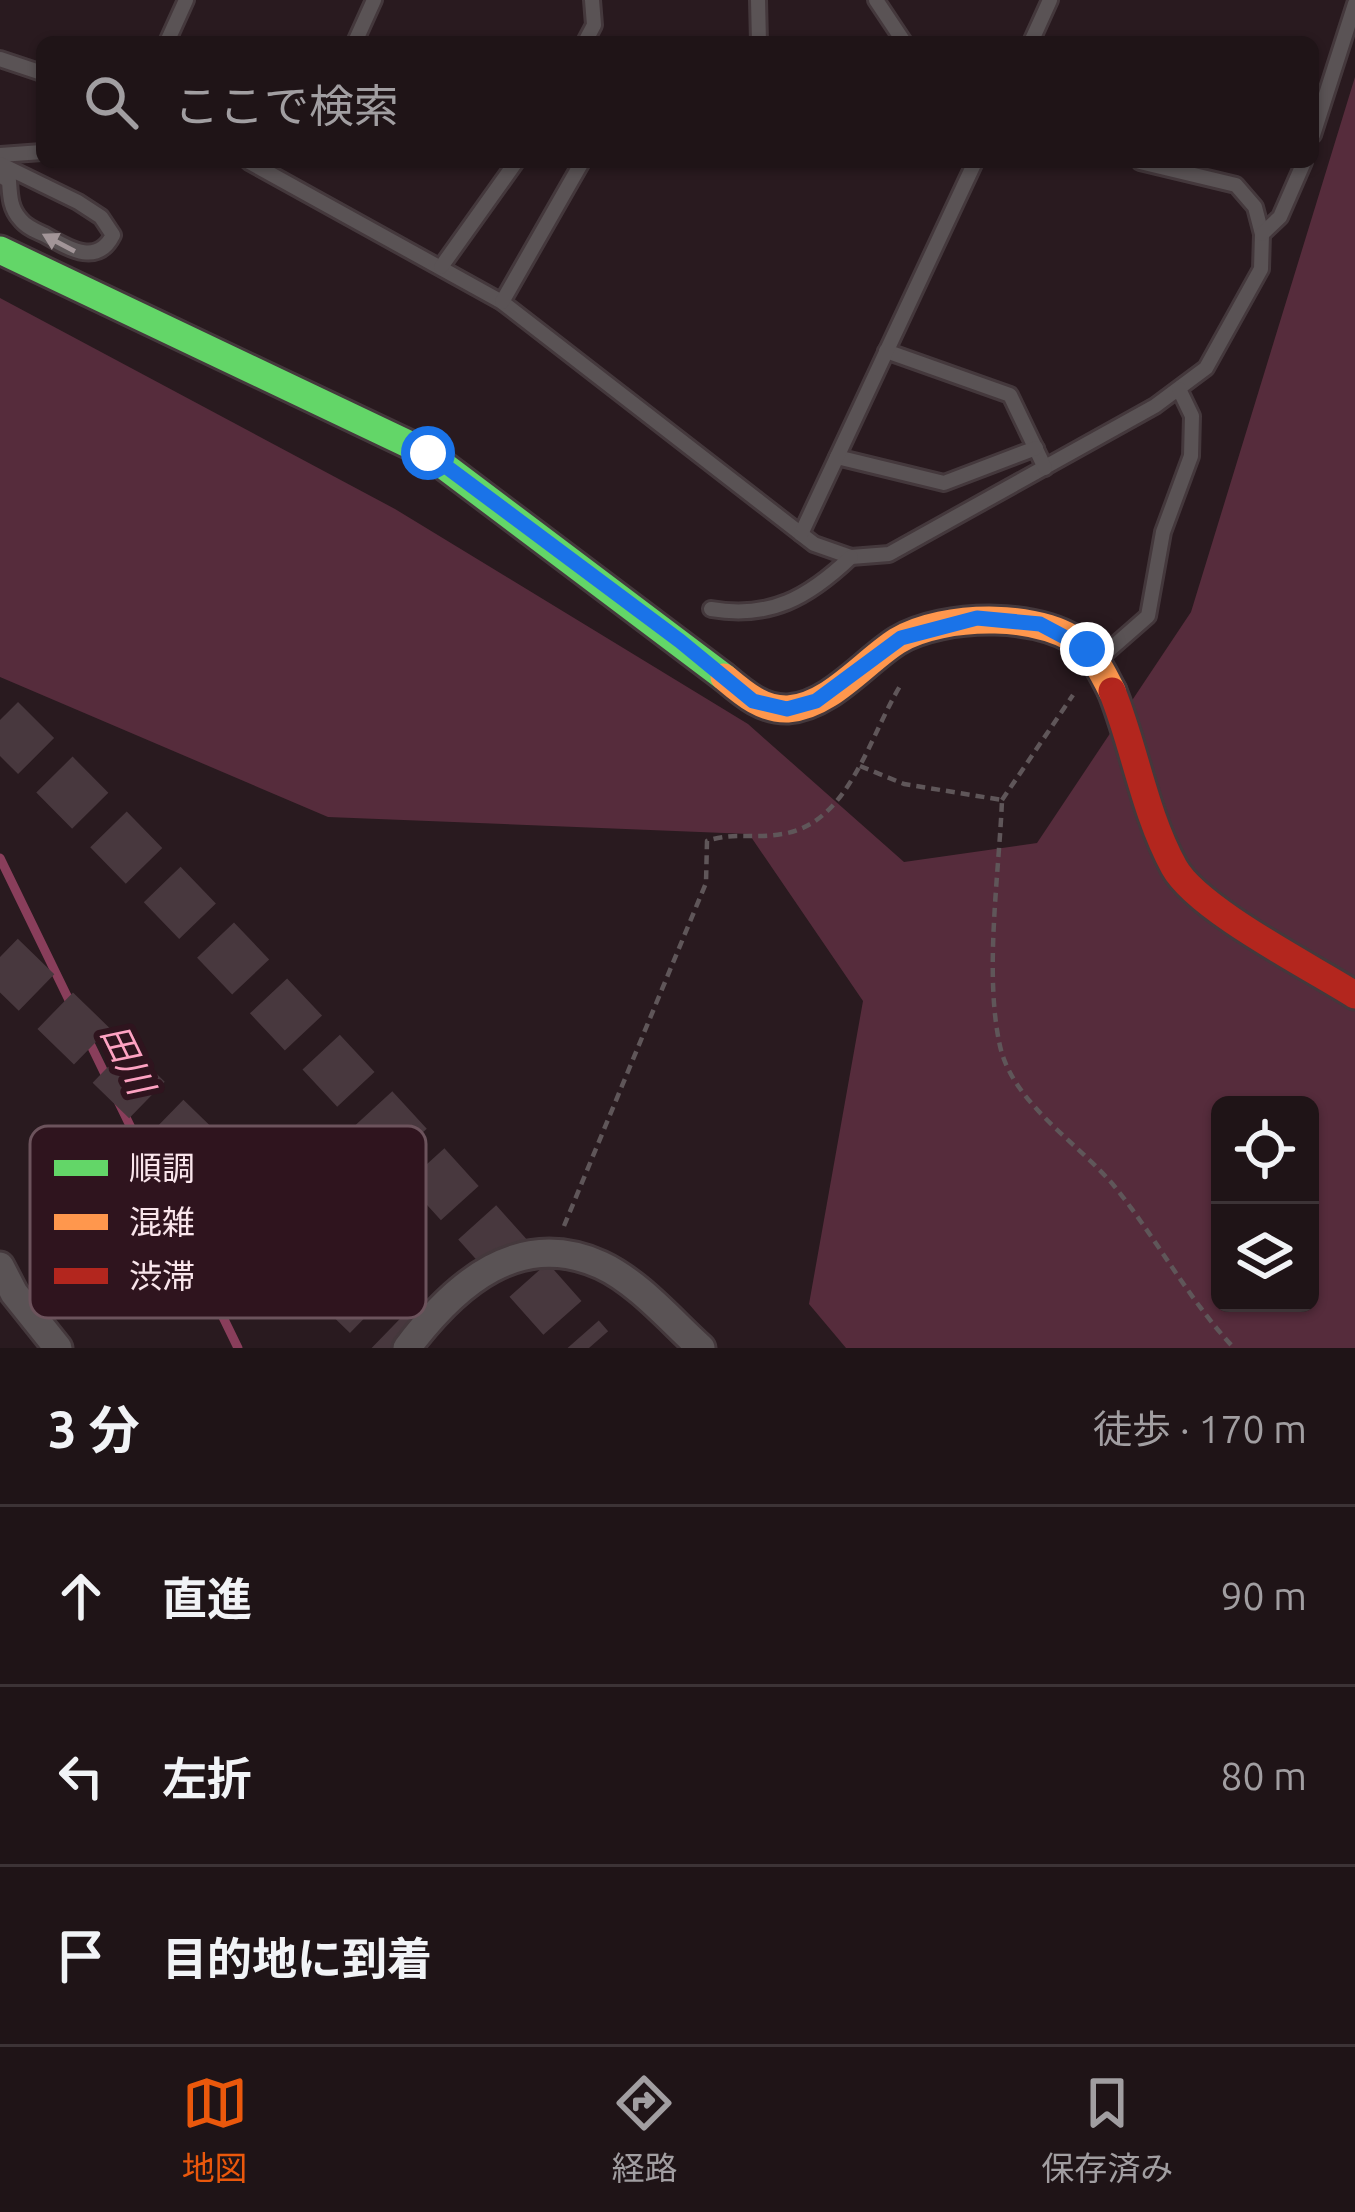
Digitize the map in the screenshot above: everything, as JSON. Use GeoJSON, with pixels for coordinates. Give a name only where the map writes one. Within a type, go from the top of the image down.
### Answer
{"type":"FeatureCollection","features":[{"type":"Feature","properties":{"kind":"street"},"geometry":{"type":"LineString","coordinates":[[0,250],[428,453],[753,701],[787,709],[816,701],[901,638],[977,618],[1040,624],[1087,649],[1114,693],[1151,812],[1175,870],[1203,899],[1355,995]]}},
{"type":"Feature","properties":{"kind":"street"},"geometry":{"type":"LineString","coordinates":[[407,1348],[476,1276],[520,1256],[554,1250],[604,1266],[700,1348]]}},
{"type":"Feature","properties":{"kind":"street"},"geometry":{"type":"LineString","coordinates":[[0,1266],[30,1313]]}},
{"type":"Feature","properties":{"kind":"street"},"geometry":{"type":"LineString","coordinates":[[34,1318],[58,1348]]}},
{"type":"Feature","properties":{"kind":"lane"},"geometry":{"type":"LineString","coordinates":[[170,36],[186,0]]}},
{"type":"Feature","properties":{"kind":"lane"},"geometry":{"type":"LineString","coordinates":[[358,36],[374,0]]}},
{"type":"Feature","properties":{"kind":"lane"},"geometry":{"type":"LineString","coordinates":[[589,36],[594,25],[592,0]]}},
{"type":"Feature","properties":{"kind":"lane"},"geometry":{"type":"LineString","coordinates":[[758,0],[758,36]]}},
{"type":"Feature","properties":{"kind":"lane"},"geometry":{"type":"LineString","coordinates":[[877,0],[900,36]]}},
{"type":"Feature","properties":{"kind":"lane"},"geometry":{"type":"LineString","coordinates":[[1033,36],[1050,0]]}},
{"type":"Feature","properties":{"kind":"lane"},"geometry":{"type":"LineString","coordinates":[[1319,116],[1355,4]]}},
{"type":"Feature","properties":{"kind":"lane"},"geometry":{"type":"LineString","coordinates":[[0,59],[36,71]]}},
{"type":"Feature","properties":{"kind":"lane"},"geometry":{"type":"LineString","coordinates":[[0,160],[36,153]]}},
{"type":"Feature","properties":{"kind":"lane"},"geometry":{"type":"LineString","coordinates":[[0,160],[101,217],[112,236],[107,247],[97,253],[78,253],[21,223],[11,205],[9,181],[0,175]]}},
{"type":"Feature","properties":{"kind":"lane"},"geometry":{"type":"LineString","coordinates":[[279,168],[502,302],[814,544],[850,557],[889,554],[1155,406],[1206,368],[1261,268],[1262,234],[1255,207],[1236,185],[1165,168]]}},
{"type":"Feature","properties":{"kind":"lane"},"geometry":{"type":"LineString","coordinates":[[441,267],[512,168]]}},
{"type":"Feature","properties":{"kind":"lane"},"geometry":{"type":"LineString","coordinates":[[502,302],[579,168]]}},
{"type":"Feature","properties":{"kind":"lane"},"geometry":{"type":"LineString","coordinates":[[801,534],[971,168]]}},
{"type":"Feature","properties":{"kind":"lane"},"geometry":{"type":"LineString","coordinates":[[1262,234],[1280,217],[1301,168]]}},
{"type":"Feature","properties":{"kind":"lane"},"geometry":{"type":"LineString","coordinates":[[886,351],[1010,394],[1045,468]]}},
{"type":"Feature","properties":{"kind":"lane"},"geometry":{"type":"LineString","coordinates":[[1095,662],[1148,616],[1163,532],[1191,456],[1192,416],[1179,388]]}},
{"type":"Feature","properties":{"kind":"lane"},"geometry":{"type":"LineString","coordinates":[[837,457],[944,483],[1036,448]]}},
{"type":"Feature","properties":{"kind":"lane"},"geometry":{"type":"LineString","coordinates":[[711,609],[768,610],[797,598],[850,557]]}},
{"type":"Feature","properties":{"kind":"path"},"geometry":{"type":"LineString","coordinates":[[1095,662],[1002,800],[994,996],[1001,1051],[1021,1089],[1114,1186],[1209,1321],[1234,1348]]}},
{"type":"Feature","properties":{"kind":"path"},"geometry":{"type":"LineString","coordinates":[[554,1250],[706,883],[706,841],[728,833],[783,835],[820,820],[860,766],[910,672]]}},
{"type":"Feature","properties":{"kind":"path"},"geometry":{"type":"LineString","coordinates":[[860,766],[904,784],[1002,800]]}},
{"type":"Feature","properties":{"kind":"shaded area"},"geometry":{"type":"Polygon","coordinates":[[[1355,77],[1355,1348],[846,1348],[809,1304],[863,1001],[749,834],[328,817],[0,677],[0,298],[395,509],[748,724],[904,862],[1037,843],[1191,612],[1355,77]]]}},
{"type":"Feature","properties":{"kind":"waterway","name":"田川"},"geometry":{"type":"LineString","coordinates":[[0,858],[130,1126]]}},
{"type":"Feature","properties":{"kind":"waterway","name":"田川"},"geometry":{"type":"LineString","coordinates":[[223,1318],[238,1348]]}},
{"type":"Feature","properties":{"kind":"tunnel"},"geometry":{"type":"LineString","coordinates":[[0,720],[390,1126]]}},
{"type":"Feature","properties":{"kind":"tunnel"},"geometry":{"type":"LineString","coordinates":[[0,957],[174,1126]]}},
{"type":"Feature","properties":{"kind":"tunnel"},"geometry":{"type":"LineString","coordinates":[[426,1165],[589,1348]]}},
{"type":"Feature","properties":{"kind":"tunnel"},"geometry":{"type":"LineString","coordinates":[[371,1318],[402,1348]]}},
{"type":"Feature","properties":{"kind":"traffic: fast"},"geometry":{"type":"LineString","coordinates":[[0,250],[427,453],[724,677]]}},
{"type":"Feature","properties":{"kind":"traffic: slow"},"geometry":{"type":"LineString","coordinates":[[724,677],[770,707],[803,706],[832,692],[897,641],[917,632],[995,620],[1023,622],[1071,638],[1092,655],[1112,691]]}},
{"type":"Feature","properties":{"kind":"traffic: jam"},"geometry":{"type":"LineString","coordinates":[[1112,691],[1155,824],[1174,867],[1230,919],[1355,995]]}},
{"type":"Feature","properties":{"kind":"route"},"geometry":{"type":"LineString","coordinates":[[428,453],[753,701],[787,709],[816,701],[901,638],[977,618],[1040,624],[1087,649]]}}]}
